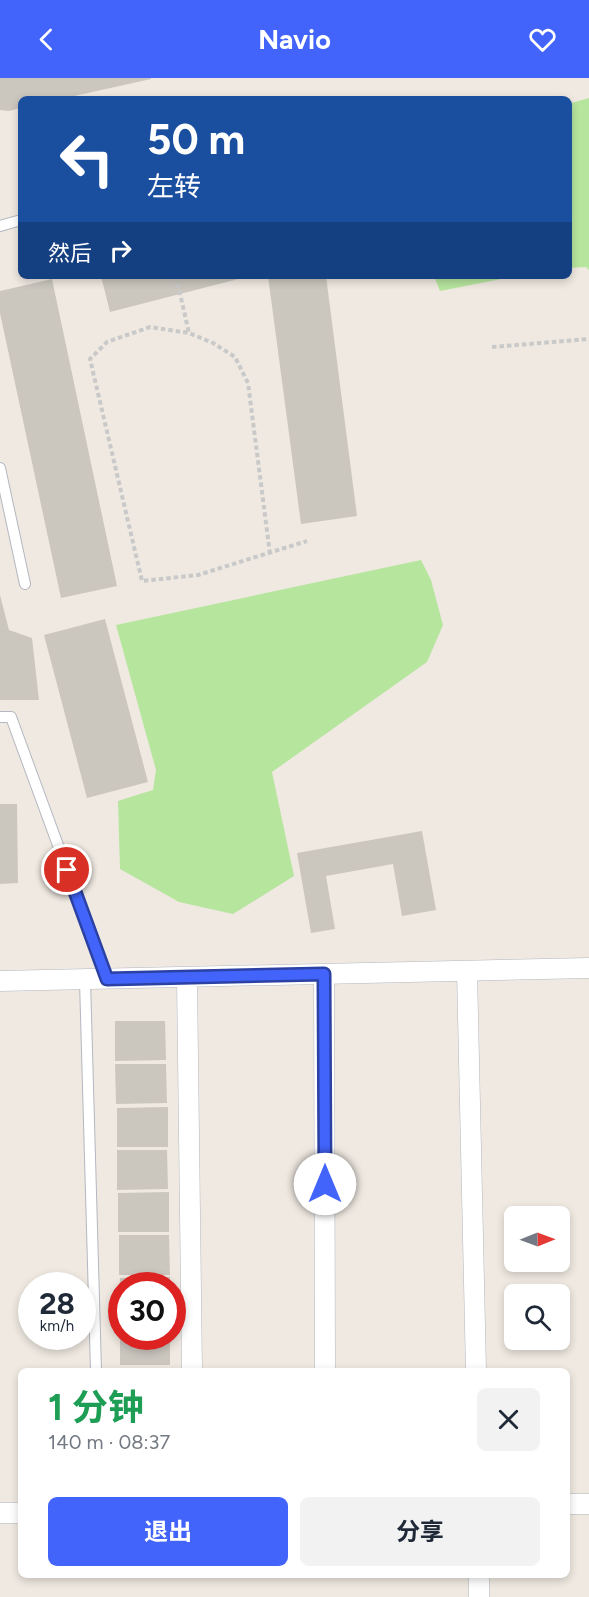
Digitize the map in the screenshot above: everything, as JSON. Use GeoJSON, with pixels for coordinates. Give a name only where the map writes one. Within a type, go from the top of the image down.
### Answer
{"type":"FeatureCollection","features":[{"type":"Feature","properties":{"kind":"street"},"geometry":{"type":"LineString","coordinates":[[0,981],[589,968]]}},
{"type":"Feature","properties":{"kind":"street"},"geometry":{"type":"LineString","coordinates":[[467,971],[476,1368]]}},
{"type":"Feature","properties":{"kind":"street"},"geometry":{"type":"LineString","coordinates":[[324,974],[325,1368]]}},
{"type":"Feature","properties":{"kind":"street"},"geometry":{"type":"LineString","coordinates":[[187,978],[192,1368]]}},
{"type":"Feature","properties":{"kind":"street"},"geometry":{"type":"LineString","coordinates":[[570,1504],[589,1504]]}},
{"type":"Feature","properties":{"kind":"street"},"geometry":{"type":"LineString","coordinates":[[0,1513],[18,1513]]}},
{"type":"Feature","properties":{"kind":"street"},"geometry":{"type":"LineString","coordinates":[[479,1578],[479,1597]]}},
{"type":"Feature","properties":{"kind":"lane"},"geometry":{"type":"LineString","coordinates":[[0,226],[18,221]]}},
{"type":"Feature","properties":{"kind":"lane"},"geometry":{"type":"LineString","coordinates":[[0,468],[25,584]]}},
{"type":"Feature","properties":{"kind":"lane"},"geometry":{"type":"LineString","coordinates":[[0,717],[11,717],[107,979]]}},
{"type":"Feature","properties":{"kind":"lane"},"geometry":{"type":"LineString","coordinates":[[85,980],[96,1368]]}},
{"type":"Feature","properties":{"kind":"path"},"geometry":{"type":"LineString","coordinates":[[177,279],[189,333]]}},
{"type":"Feature","properties":{"kind":"path"},"geometry":{"type":"LineString","coordinates":[[270,554],[248,382],[235,357],[213,343],[189,333],[150,327],[107,342],[90,359],[142,581],[198,575],[270,554],[307,541]]}},
{"type":"Feature","properties":{"kind":"path"},"geometry":{"type":"LineString","coordinates":[[492,347],[589,339]]}},
{"type":"Feature","properties":{"kind":"green space"},"geometry":{"type":"Polygon","coordinates":[[[589,98],[589,270],[586,267],[572,268],[572,103],[589,98]]]}},
{"type":"Feature","properties":{"kind":"green space"},"geometry":{"type":"Polygon","coordinates":[[[435,279],[501,279],[440,291],[435,279]]]}},
{"type":"Feature","properties":{"kind":"green space"},"geometry":{"type":"Polygon","coordinates":[[[421,560],[431,580],[443,625],[427,662],[272,772],[294,876],[233,914],[179,902],[120,869],[118,801],[153,790],[156,770],[116,625],[421,560]]]}},
{"type":"Feature","properties":{"kind":"building"},"geometry":{"type":"Polygon","coordinates":[[[0,78],[151,78],[74,96],[18,96],[18,109],[0,110],[0,78]]]}},
{"type":"Feature","properties":{"kind":"building"},"geometry":{"type":"Polygon","coordinates":[[[52,279],[117,586],[61,598],[0,313],[0,291],[52,279]]]}},
{"type":"Feature","properties":{"kind":"building"},"geometry":{"type":"Polygon","coordinates":[[[102,279],[238,279],[110,312],[102,279]]]}},
{"type":"Feature","properties":{"kind":"building"},"geometry":{"type":"Polygon","coordinates":[[[268,279],[326,279],[357,516],[301,524],[268,279]]]}},
{"type":"Feature","properties":{"kind":"building"},"geometry":{"type":"Polygon","coordinates":[[[0,595],[9,630],[32,638],[39,700],[0,700],[0,595]]]}},
{"type":"Feature","properties":{"kind":"building"},"geometry":{"type":"Polygon","coordinates":[[[105,619],[148,782],[87,798],[44,635],[105,619]]]}},
{"type":"Feature","properties":{"kind":"building"},"geometry":{"type":"Polygon","coordinates":[[[0,804],[17,804],[18,883],[0,884],[0,804]]]}},
{"type":"Feature","properties":{"kind":"building"},"geometry":{"type":"Polygon","coordinates":[[[422,831],[436,910],[402,916],[393,864],[326,876],[335,929],[311,933],[297,853],[422,831]]]}},
{"type":"Feature","properties":{"kind":"building"},"geometry":{"type":"Polygon","coordinates":[[[115,1021],[165,1021],[166,1060],[115,1061],[115,1021]]]}},
{"type":"Feature","properties":{"kind":"building"},"geometry":{"type":"Polygon","coordinates":[[[115,1064],[166,1064],[167,1103],[116,1104],[115,1064]]]}},
{"type":"Feature","properties":{"kind":"building"},"geometry":{"type":"Polygon","coordinates":[[[168,1107],[168,1147],[117,1147],[117,1108],[168,1107]]]}},
{"type":"Feature","properties":{"kind":"building"},"geometry":{"type":"Polygon","coordinates":[[[117,1150],[167,1150],[168,1189],[117,1190],[117,1150]]]}},
{"type":"Feature","properties":{"kind":"building"},"geometry":{"type":"Polygon","coordinates":[[[169,1192],[169,1232],[118,1232],[118,1193],[169,1192]]]}},
{"type":"Feature","properties":{"kind":"building"},"geometry":{"type":"Polygon","coordinates":[[[119,1235],[169,1235],[170,1272],[119,1272],[119,1235]]]}},
{"type":"Feature","properties":{"kind":"building"},"geometry":{"type":"Polygon","coordinates":[[[120,1350],[170,1350],[170,1365],[120,1365],[120,1350]]]}},
{"type":"Feature","properties":{"kind":"route"},"geometry":{"type":"LineString","coordinates":[[67,870],[107,979],[324,974],[325,1184]]}}]}
